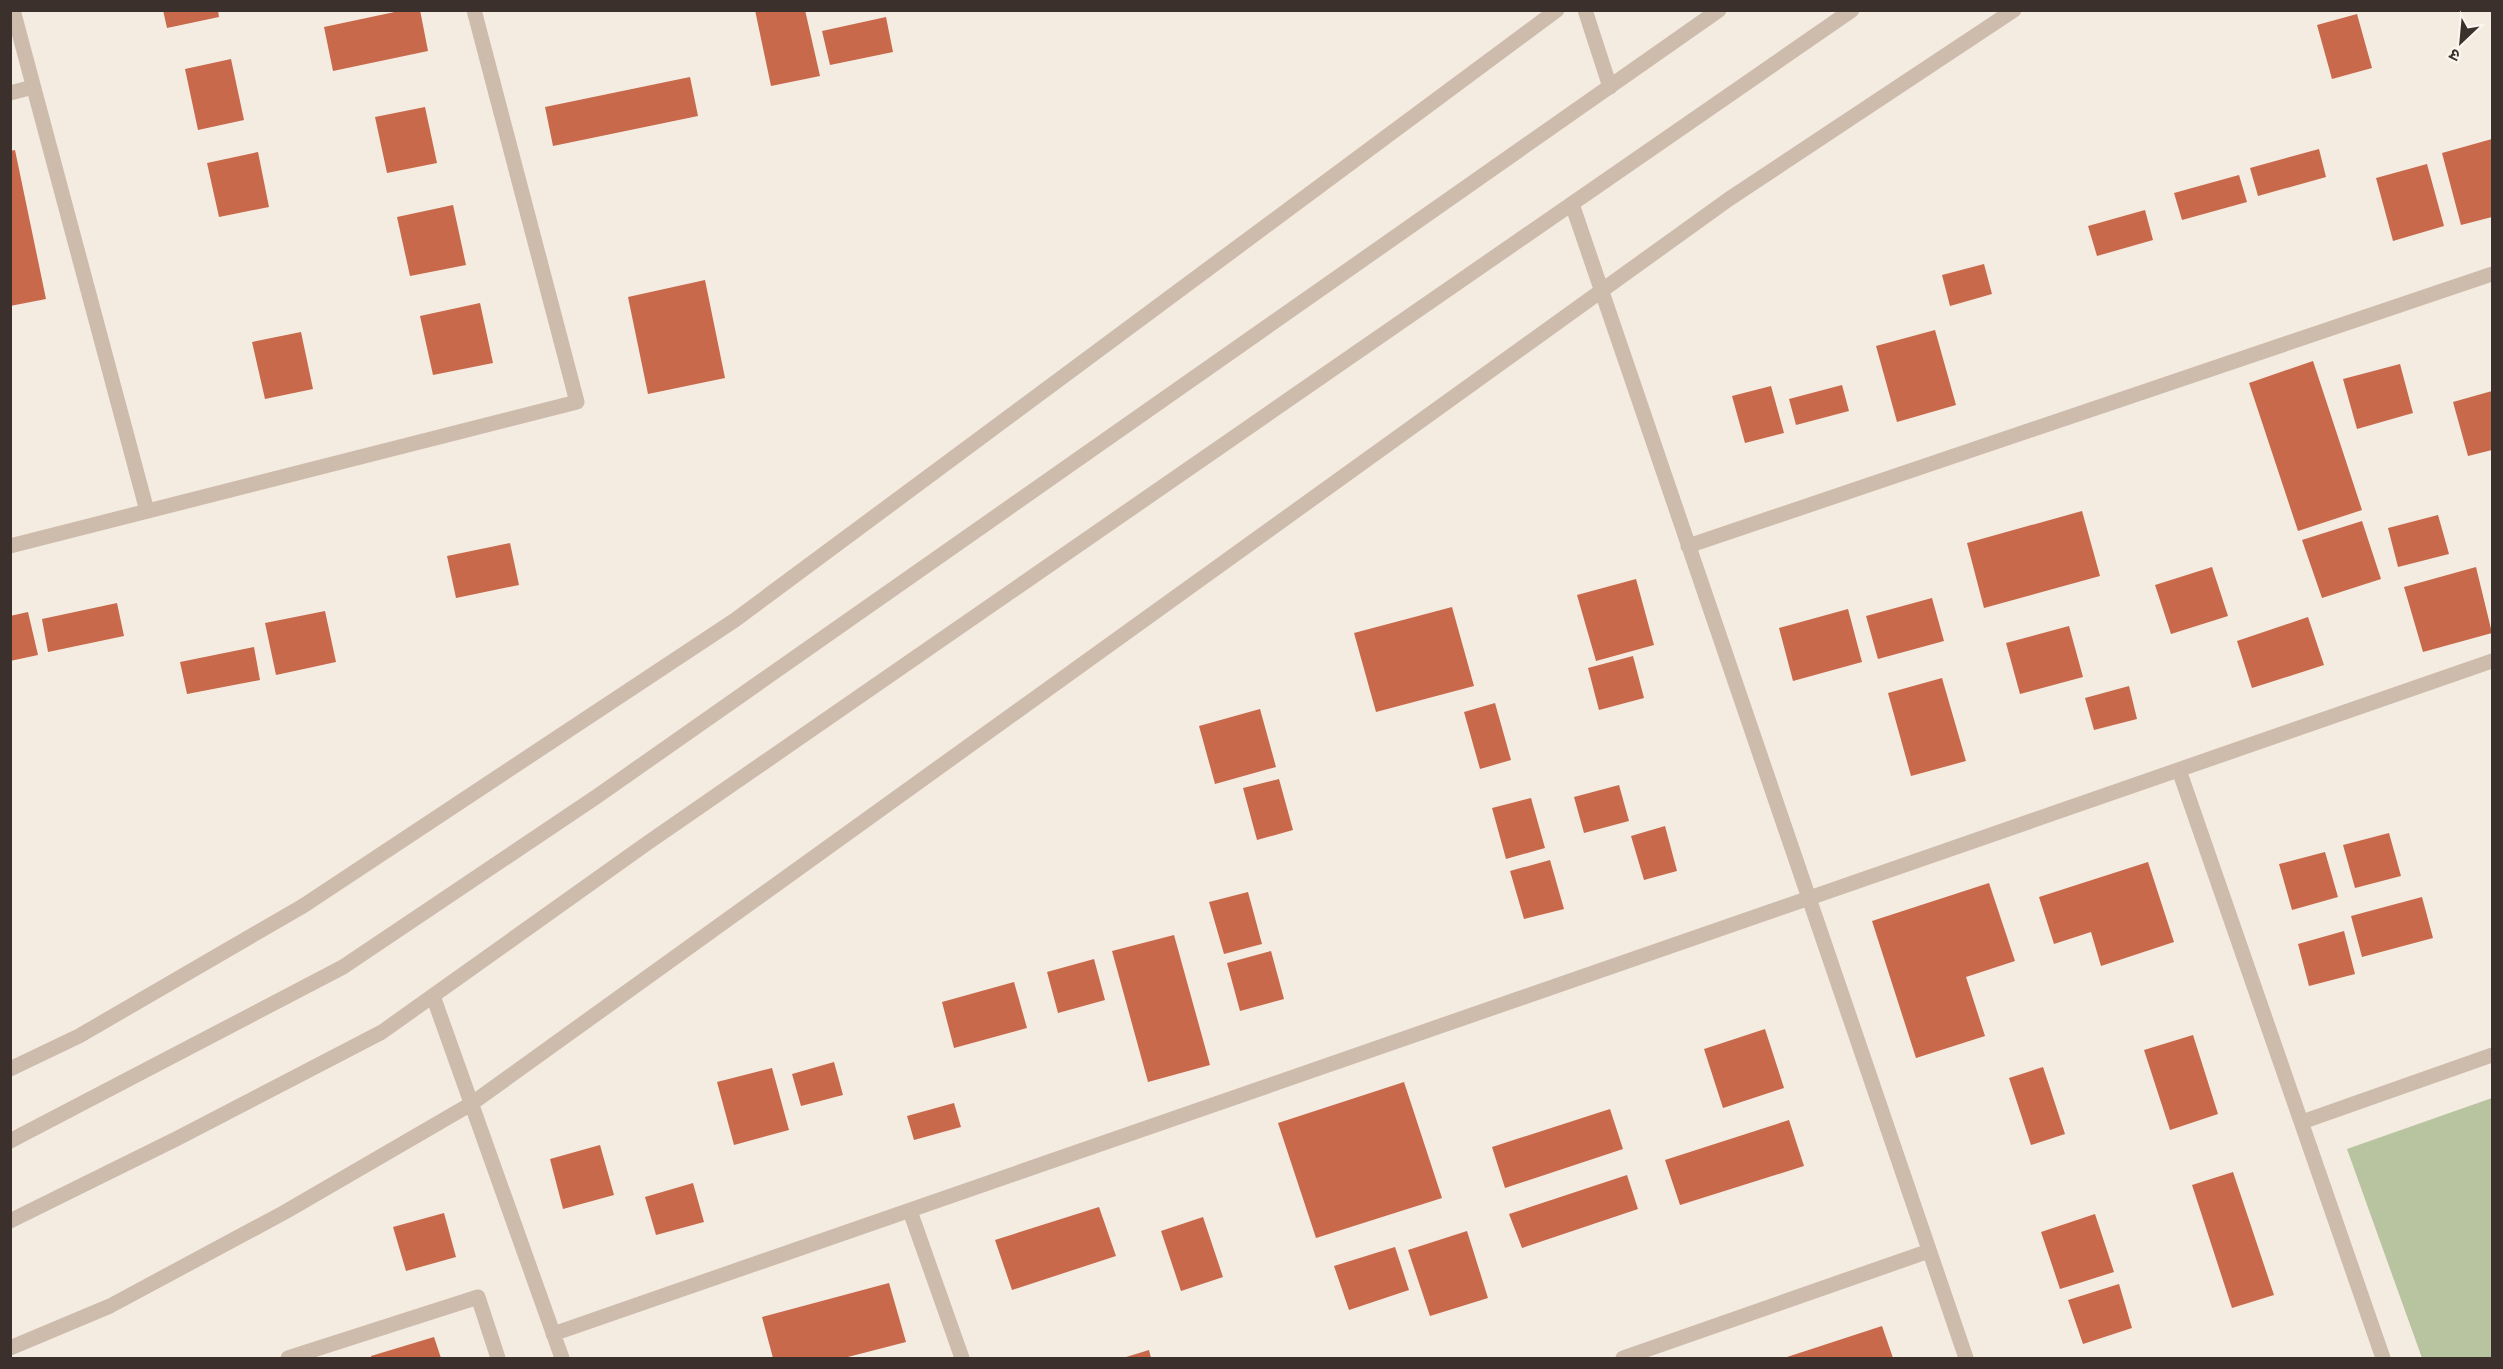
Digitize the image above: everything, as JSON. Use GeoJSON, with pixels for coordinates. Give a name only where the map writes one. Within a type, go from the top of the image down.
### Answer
{"type":"FeatureCollection","features":[{"type":"Feature","properties":{"kind":"street"},"geometry":{"type":"LineString","coordinates":[[12,10],[147,511]]}},
{"type":"Feature","properties":{"kind":"street"},"geometry":{"type":"LineString","coordinates":[[10,546],[577,402],[474,10]]}},
{"type":"Feature","properties":{"kind":"street"},"geometry":{"type":"LineString","coordinates":[[10,1068],[79,1036],[303,906],[735,620],[1557,10]]}},
{"type":"Feature","properties":{"kind":"street"},"geometry":{"type":"LineString","coordinates":[[1585,10],[1610,87]]}},
{"type":"Feature","properties":{"kind":"street"},"geometry":{"type":"LineString","coordinates":[[10,1141],[343,967],[596,797],[1719,10]]}},
{"type":"Feature","properties":{"kind":"street"},"geometry":{"type":"LineString","coordinates":[[10,1221],[176,1139],[382,1032],[646,844],[1852,10]]}},
{"type":"Feature","properties":{"kind":"street"},"geometry":{"type":"LineString","coordinates":[[10,1348],[130,1295],[285,1212],[471,1104],[1729,199],[2014,10]]}},
{"type":"Feature","properties":{"kind":"street"},"geometry":{"type":"LineString","coordinates":[[10,93],[33,87]]}},
{"type":"Feature","properties":{"kind":"street"},"geometry":{"type":"LineString","coordinates":[[1572,204],[1966,1359]]}},
{"type":"Feature","properties":{"kind":"street"},"geometry":{"type":"LineString","coordinates":[[1688,546],[2493,273]]}},
{"type":"Feature","properties":{"kind":"street"},"geometry":{"type":"LineString","coordinates":[[553,1334],[2493,661]]}},
{"type":"Feature","properties":{"kind":"street"},"geometry":{"type":"LineString","coordinates":[[2179,770],[2383,1359]]}},
{"type":"Feature","properties":{"kind":"street"},"geometry":{"type":"LineString","coordinates":[[433,996],[562,1359]]}},
{"type":"Feature","properties":{"kind":"street"},"geometry":{"type":"LineString","coordinates":[[2302,1122],[2493,1055]]}},
{"type":"Feature","properties":{"kind":"street"},"geometry":{"type":"LineString","coordinates":[[910,1211],[962,1359]]}},
{"type":"Feature","properties":{"kind":"street"},"geometry":{"type":"LineString","coordinates":[[1623,1359],[1929,1251]]}},
{"type":"Feature","properties":{"kind":"street"},"geometry":{"type":"LineString","coordinates":[[288,1359],[478,1297],[498,1359]]}},
{"type":"Feature","properties":{"kind":"green space"},"geometry":{"type":"Polygon","coordinates":[[[2492,1098],[2492,1358],[2422,1358],[2347,1149],[2492,1098]]]}},
{"type":"Feature","properties":{"kind":"building"},"geometry":{"type":"Polygon","coordinates":[[[163,10],[218,10],[219,17],[167,28],[163,10]]]}},
{"type":"Feature","properties":{"kind":"building"},"geometry":{"type":"Polygon","coordinates":[[[404,10],[420,10],[428,51],[333,71],[324,27],[404,10]]]}},
{"type":"Feature","properties":{"kind":"building"},"geometry":{"type":"Polygon","coordinates":[[[755,10],[805,10],[820,76],[771,86],[755,10]]]}},
{"type":"Feature","properties":{"kind":"building"},"geometry":{"type":"Polygon","coordinates":[[[2357,14],[2372,68],[2332,79],[2317,25],[2357,14]]]}},
{"type":"Feature","properties":{"kind":"building"},"geometry":{"type":"Polygon","coordinates":[[[886,17],[893,52],[830,65],[822,31],[886,17]]]}},
{"type":"Feature","properties":{"kind":"building"},"geometry":{"type":"Polygon","coordinates":[[[231,59],[244,120],[198,130],[185,69],[231,59]]]}},
{"type":"Feature","properties":{"kind":"building"},"geometry":{"type":"Polygon","coordinates":[[[690,77],[698,116],[553,146],[545,107],[690,77]]]}},
{"type":"Feature","properties":{"kind":"building"},"geometry":{"type":"Polygon","coordinates":[[[425,107],[437,163],[387,173],[375,117],[425,107]]]}},
{"type":"Feature","properties":{"kind":"building"},"geometry":{"type":"Polygon","coordinates":[[[2492,139],[2492,217],[2461,225],[2442,153],[2492,139]]]}},
{"type":"Feature","properties":{"kind":"building"},"geometry":{"type":"Polygon","coordinates":[[[2319,149],[2326,177],[2258,196],[2250,168],[2319,149]]]}},
{"type":"Feature","properties":{"kind":"building"},"geometry":{"type":"Polygon","coordinates":[[[15,150],[46,299],[10,306],[10,151],[15,150]]]}},
{"type":"Feature","properties":{"kind":"building"},"geometry":{"type":"Polygon","coordinates":[[[258,152],[269,207],[219,217],[207,163],[258,152]]]}},
{"type":"Feature","properties":{"kind":"building"},"geometry":{"type":"Polygon","coordinates":[[[2427,164],[2444,226],[2393,241],[2376,178],[2427,164]]]}},
{"type":"Feature","properties":{"kind":"building"},"geometry":{"type":"Polygon","coordinates":[[[2239,175],[2247,202],[2182,220],[2174,193],[2239,175]]]}},
{"type":"Feature","properties":{"kind":"building"},"geometry":{"type":"Polygon","coordinates":[[[453,205],[466,265],[410,276],[397,217],[453,205]]]}},
{"type":"Feature","properties":{"kind":"building"},"geometry":{"type":"Polygon","coordinates":[[[2145,210],[2153,240],[2097,256],[2088,226],[2145,210]]]}},
{"type":"Feature","properties":{"kind":"building"},"geometry":{"type":"Polygon","coordinates":[[[1984,264],[1992,294],[1950,306],[1942,275],[1984,264]]]}},
{"type":"Feature","properties":{"kind":"building"},"geometry":{"type":"Polygon","coordinates":[[[705,280],[725,378],[648,394],[628,297],[705,280]]]}},
{"type":"Feature","properties":{"kind":"building"},"geometry":{"type":"Polygon","coordinates":[[[480,303],[493,363],[433,375],[420,316],[480,303]]]}},
{"type":"Feature","properties":{"kind":"building"},"geometry":{"type":"Polygon","coordinates":[[[1935,330],[1956,405],[1897,422],[1876,346],[1935,330]]]}},
{"type":"Feature","properties":{"kind":"building"},"geometry":{"type":"Polygon","coordinates":[[[301,332],[313,389],[265,399],[252,342],[301,332]]]}},
{"type":"Feature","properties":{"kind":"building"},"geometry":{"type":"Polygon","coordinates":[[[2313,361],[2362,510],[2298,531],[2249,383],[2313,361]]]}},
{"type":"Feature","properties":{"kind":"building"},"geometry":{"type":"Polygon","coordinates":[[[2400,364],[2413,413],[2357,429],[2343,379],[2400,364]]]}},
{"type":"Feature","properties":{"kind":"building"},"geometry":{"type":"Polygon","coordinates":[[[1842,385],[1849,411],[1796,425],[1789,399],[1842,385]]]}},
{"type":"Feature","properties":{"kind":"building"},"geometry":{"type":"Polygon","coordinates":[[[1771,386],[1784,433],[1745,443],[1732,396],[1771,386]]]}},
{"type":"Feature","properties":{"kind":"building"},"geometry":{"type":"Polygon","coordinates":[[[2492,391],[2492,450],[2468,456],[2453,402],[2492,391]]]}},
{"type":"Feature","properties":{"kind":"building"},"geometry":{"type":"Polygon","coordinates":[[[2082,511],[2100,576],[1984,608],[1967,543],[2082,511]]]}},
{"type":"Feature","properties":{"kind":"building"},"geometry":{"type":"Polygon","coordinates":[[[2438,515],[2449,554],[2398,567],[2388,528],[2438,515]]]}},
{"type":"Feature","properties":{"kind":"building"},"geometry":{"type":"Polygon","coordinates":[[[2362,521],[2381,579],[2322,598],[2302,540],[2362,521]]]}},
{"type":"Feature","properties":{"kind":"building"},"geometry":{"type":"Polygon","coordinates":[[[510,543],[519,585],[456,598],[447,556],[510,543]]]}},
{"type":"Feature","properties":{"kind":"building"},"geometry":{"type":"Polygon","coordinates":[[[2212,567],[2228,616],[2171,634],[2155,585],[2212,567]]]}},
{"type":"Feature","properties":{"kind":"building"},"geometry":{"type":"Polygon","coordinates":[[[2476,567],[2492,633],[2423,652],[2404,587],[2476,567]]]}},
{"type":"Feature","properties":{"kind":"building"},"geometry":{"type":"Polygon","coordinates":[[[1636,579],[1654,645],[1596,661],[1577,595],[1636,579]]]}},
{"type":"Feature","properties":{"kind":"building"},"geometry":{"type":"Polygon","coordinates":[[[1932,598],[1944,641],[1878,659],[1866,616],[1932,598]]]}},
{"type":"Feature","properties":{"kind":"building"},"geometry":{"type":"Polygon","coordinates":[[[117,603],[124,636],[48,652],[42,619],[117,603]]]}},
{"type":"Feature","properties":{"kind":"building"},"geometry":{"type":"Polygon","coordinates":[[[1452,607],[1474,686],[1376,712],[1354,633],[1452,607]]]}},
{"type":"Feature","properties":{"kind":"building"},"geometry":{"type":"Polygon","coordinates":[[[1848,609],[1862,662],[1793,681],[1779,628],[1848,609]]]}},
{"type":"Feature","properties":{"kind":"building"},"geometry":{"type":"Polygon","coordinates":[[[325,611],[336,662],[276,675],[265,623],[325,611]]]}},
{"type":"Feature","properties":{"kind":"building"},"geometry":{"type":"Polygon","coordinates":[[[28,612],[38,655],[10,661],[10,616],[28,612]]]}},
{"type":"Feature","properties":{"kind":"building"},"geometry":{"type":"Polygon","coordinates":[[[2308,617],[2324,665],[2252,688],[2237,641],[2308,617]]]}},
{"type":"Feature","properties":{"kind":"building"},"geometry":{"type":"Polygon","coordinates":[[[2069,626],[2083,677],[2020,694],[2006,643],[2069,626]]]}},
{"type":"Feature","properties":{"kind":"building"},"geometry":{"type":"Polygon","coordinates":[[[254,647],[260,680],[187,694],[180,662],[254,647]]]}},
{"type":"Feature","properties":{"kind":"building"},"geometry":{"type":"Polygon","coordinates":[[[1633,656],[1644,698],[1599,710],[1588,668],[1633,656]]]}},
{"type":"Feature","properties":{"kind":"building"},"geometry":{"type":"Polygon","coordinates":[[[1942,678],[1966,761],[1911,776],[1888,693],[1942,678]]]}},
{"type":"Feature","properties":{"kind":"building"},"geometry":{"type":"Polygon","coordinates":[[[2129,686],[2137,719],[2094,730],[2085,698],[2129,686]]]}},
{"type":"Feature","properties":{"kind":"building"},"geometry":{"type":"Polygon","coordinates":[[[1495,703],[1511,760],[1480,769],[1464,712],[1495,703]]]}},
{"type":"Feature","properties":{"kind":"building"},"geometry":{"type":"Polygon","coordinates":[[[1260,709],[1276,767],[1215,784],[1199,726],[1260,709]]]}},
{"type":"Feature","properties":{"kind":"building"},"geometry":{"type":"Polygon","coordinates":[[[1279,779],[1293,830],[1257,840],[1243,788],[1279,779]]]}},
{"type":"Feature","properties":{"kind":"building"},"geometry":{"type":"Polygon","coordinates":[[[1619,785],[1629,821],[1584,833],[1574,797],[1619,785]]]}},
{"type":"Feature","properties":{"kind":"building"},"geometry":{"type":"Polygon","coordinates":[[[1531,798],[1545,848],[1506,859],[1492,808],[1531,798]]]}},
{"type":"Feature","properties":{"kind":"building"},"geometry":{"type":"Polygon","coordinates":[[[1665,826],[1677,871],[1644,880],[1631,836],[1665,826]]]}},
{"type":"Feature","properties":{"kind":"building"},"geometry":{"type":"Polygon","coordinates":[[[2389,833],[2401,876],[2355,888],[2343,845],[2389,833]]]}},
{"type":"Feature","properties":{"kind":"building"},"geometry":{"type":"Polygon","coordinates":[[[2325,852],[2338,897],[2292,910],[2279,864],[2325,852]]]}},
{"type":"Feature","properties":{"kind":"building"},"geometry":{"type":"Polygon","coordinates":[[[1550,860],[1564,909],[1524,919],[1510,871],[1550,860]]]}},
{"type":"Feature","properties":{"kind":"building"},"geometry":{"type":"Polygon","coordinates":[[[2148,862],[2174,942],[2101,966],[2091,932],[2054,944],[2039,897],[2148,862]]]}},
{"type":"Feature","properties":{"kind":"building"},"geometry":{"type":"Polygon","coordinates":[[[1989,883],[2015,961],[1966,977],[1985,1036],[1916,1058],[1872,921],[1989,883]]]}},
{"type":"Feature","properties":{"kind":"building"},"geometry":{"type":"Polygon","coordinates":[[[1248,892],[1262,944],[1224,954],[1209,902],[1248,892]]]}},
{"type":"Feature","properties":{"kind":"building"},"geometry":{"type":"Polygon","coordinates":[[[2422,897],[2433,938],[2362,957],[2351,916],[2422,897]]]}},
{"type":"Feature","properties":{"kind":"building"},"geometry":{"type":"Polygon","coordinates":[[[2344,931],[2355,974],[2309,986],[2298,944],[2344,931]]]}},
{"type":"Feature","properties":{"kind":"building"},"geometry":{"type":"Polygon","coordinates":[[[1174,935],[1210,1065],[1148,1082],[1112,951],[1174,935]]]}},
{"type":"Feature","properties":{"kind":"building"},"geometry":{"type":"Polygon","coordinates":[[[1271,951],[1284,999],[1240,1011],[1227,963],[1271,951]]]}},
{"type":"Feature","properties":{"kind":"building"},"geometry":{"type":"Polygon","coordinates":[[[1094,959],[1105,1000],[1058,1013],[1047,972],[1094,959]]]}},
{"type":"Feature","properties":{"kind":"building"},"geometry":{"type":"Polygon","coordinates":[[[1014,982],[1027,1028],[954,1048],[942,1002],[1014,982]]]}},
{"type":"Feature","properties":{"kind":"building"},"geometry":{"type":"Polygon","coordinates":[[[1765,1029],[1784,1088],[1723,1108],[1704,1049],[1765,1029]]]}},
{"type":"Feature","properties":{"kind":"building"},"geometry":{"type":"Polygon","coordinates":[[[2193,1035],[2218,1114],[2170,1130],[2144,1050],[2193,1035]]]}},
{"type":"Feature","properties":{"kind":"building"},"geometry":{"type":"Polygon","coordinates":[[[834,1062],[843,1095],[801,1106],[792,1074],[834,1062]]]}},
{"type":"Feature","properties":{"kind":"building"},"geometry":{"type":"Polygon","coordinates":[[[2043,1067],[2065,1134],[2031,1145],[2009,1078],[2043,1067]]]}},
{"type":"Feature","properties":{"kind":"building"},"geometry":{"type":"Polygon","coordinates":[[[772,1068],[789,1130],[734,1145],[717,1082],[772,1068]]]}},
{"type":"Feature","properties":{"kind":"building"},"geometry":{"type":"Polygon","coordinates":[[[1404,1082],[1442,1198],[1316,1238],[1278,1123],[1404,1082]]]}},
{"type":"Feature","properties":{"kind":"building"},"geometry":{"type":"Polygon","coordinates":[[[954,1103],[961,1127],[914,1140],[907,1116],[954,1103]]]}},
{"type":"Feature","properties":{"kind":"building"},"geometry":{"type":"Polygon","coordinates":[[[1610,1109],[1623,1149],[1505,1188],[1492,1147],[1610,1109]]]}},
{"type":"Feature","properties":{"kind":"building"},"geometry":{"type":"Polygon","coordinates":[[[1789,1120],[1804,1166],[1680,1205],[1665,1160],[1789,1120]]]}},
{"type":"Feature","properties":{"kind":"building"},"geometry":{"type":"Polygon","coordinates":[[[600,1145],[614,1195],[563,1209],[550,1159],[600,1145]]]}},
{"type":"Feature","properties":{"kind":"building"},"geometry":{"type":"Polygon","coordinates":[[[2233,1172],[2274,1295],[2232,1308],[2192,1185],[2233,1172]]]}},
{"type":"Feature","properties":{"kind":"building"},"geometry":{"type":"Polygon","coordinates":[[[1627,1175],[1638,1209],[1522,1248],[1509,1214],[1627,1175]]]}},
{"type":"Feature","properties":{"kind":"building"},"geometry":{"type":"Polygon","coordinates":[[[693,1183],[704,1222],[656,1235],[645,1197],[693,1183]]]}},
{"type":"Feature","properties":{"kind":"building"},"geometry":{"type":"Polygon","coordinates":[[[1099,1207],[1116,1256],[1012,1290],[995,1240],[1099,1207]]]}},
{"type":"Feature","properties":{"kind":"building"},"geometry":{"type":"Polygon","coordinates":[[[444,1213],[456,1257],[406,1271],[393,1227],[444,1213]]]}},
{"type":"Feature","properties":{"kind":"building"},"geometry":{"type":"Polygon","coordinates":[[[2095,1214],[2114,1272],[2060,1289],[2041,1232],[2095,1214]]]}},
{"type":"Feature","properties":{"kind":"building"},"geometry":{"type":"Polygon","coordinates":[[[1203,1217],[1223,1277],[1181,1291],[1161,1231],[1203,1217]]]}},
{"type":"Feature","properties":{"kind":"building"},"geometry":{"type":"Polygon","coordinates":[[[1467,1231],[1488,1298],[1430,1316],[1408,1250],[1467,1231]]]}},
{"type":"Feature","properties":{"kind":"building"},"geometry":{"type":"Polygon","coordinates":[[[1395,1247],[1409,1290],[1349,1310],[1334,1266],[1395,1247]]]}},
{"type":"Feature","properties":{"kind":"building"},"geometry":{"type":"Polygon","coordinates":[[[889,1283],[906,1342],[844,1358],[773,1358],[762,1317],[889,1283]]]}},
{"type":"Feature","properties":{"kind":"building"},"geometry":{"type":"Polygon","coordinates":[[[2119,1284],[2132,1328],[2083,1344],[2068,1300],[2119,1284]]]}},
{"type":"Feature","properties":{"kind":"building"},"geometry":{"type":"Polygon","coordinates":[[[1882,1326],[1893,1358],[1784,1358],[1882,1326]]]}},
{"type":"Feature","properties":{"kind":"building"},"geometry":{"type":"Polygon","coordinates":[[[434,1337],[441,1358],[371,1358],[371,1356],[434,1337]]]}},
{"type":"Feature","properties":{"kind":"building"},"geometry":{"type":"Polygon","coordinates":[[[1149,1350],[1151,1358],[1123,1358],[1149,1350]]]}}]}
